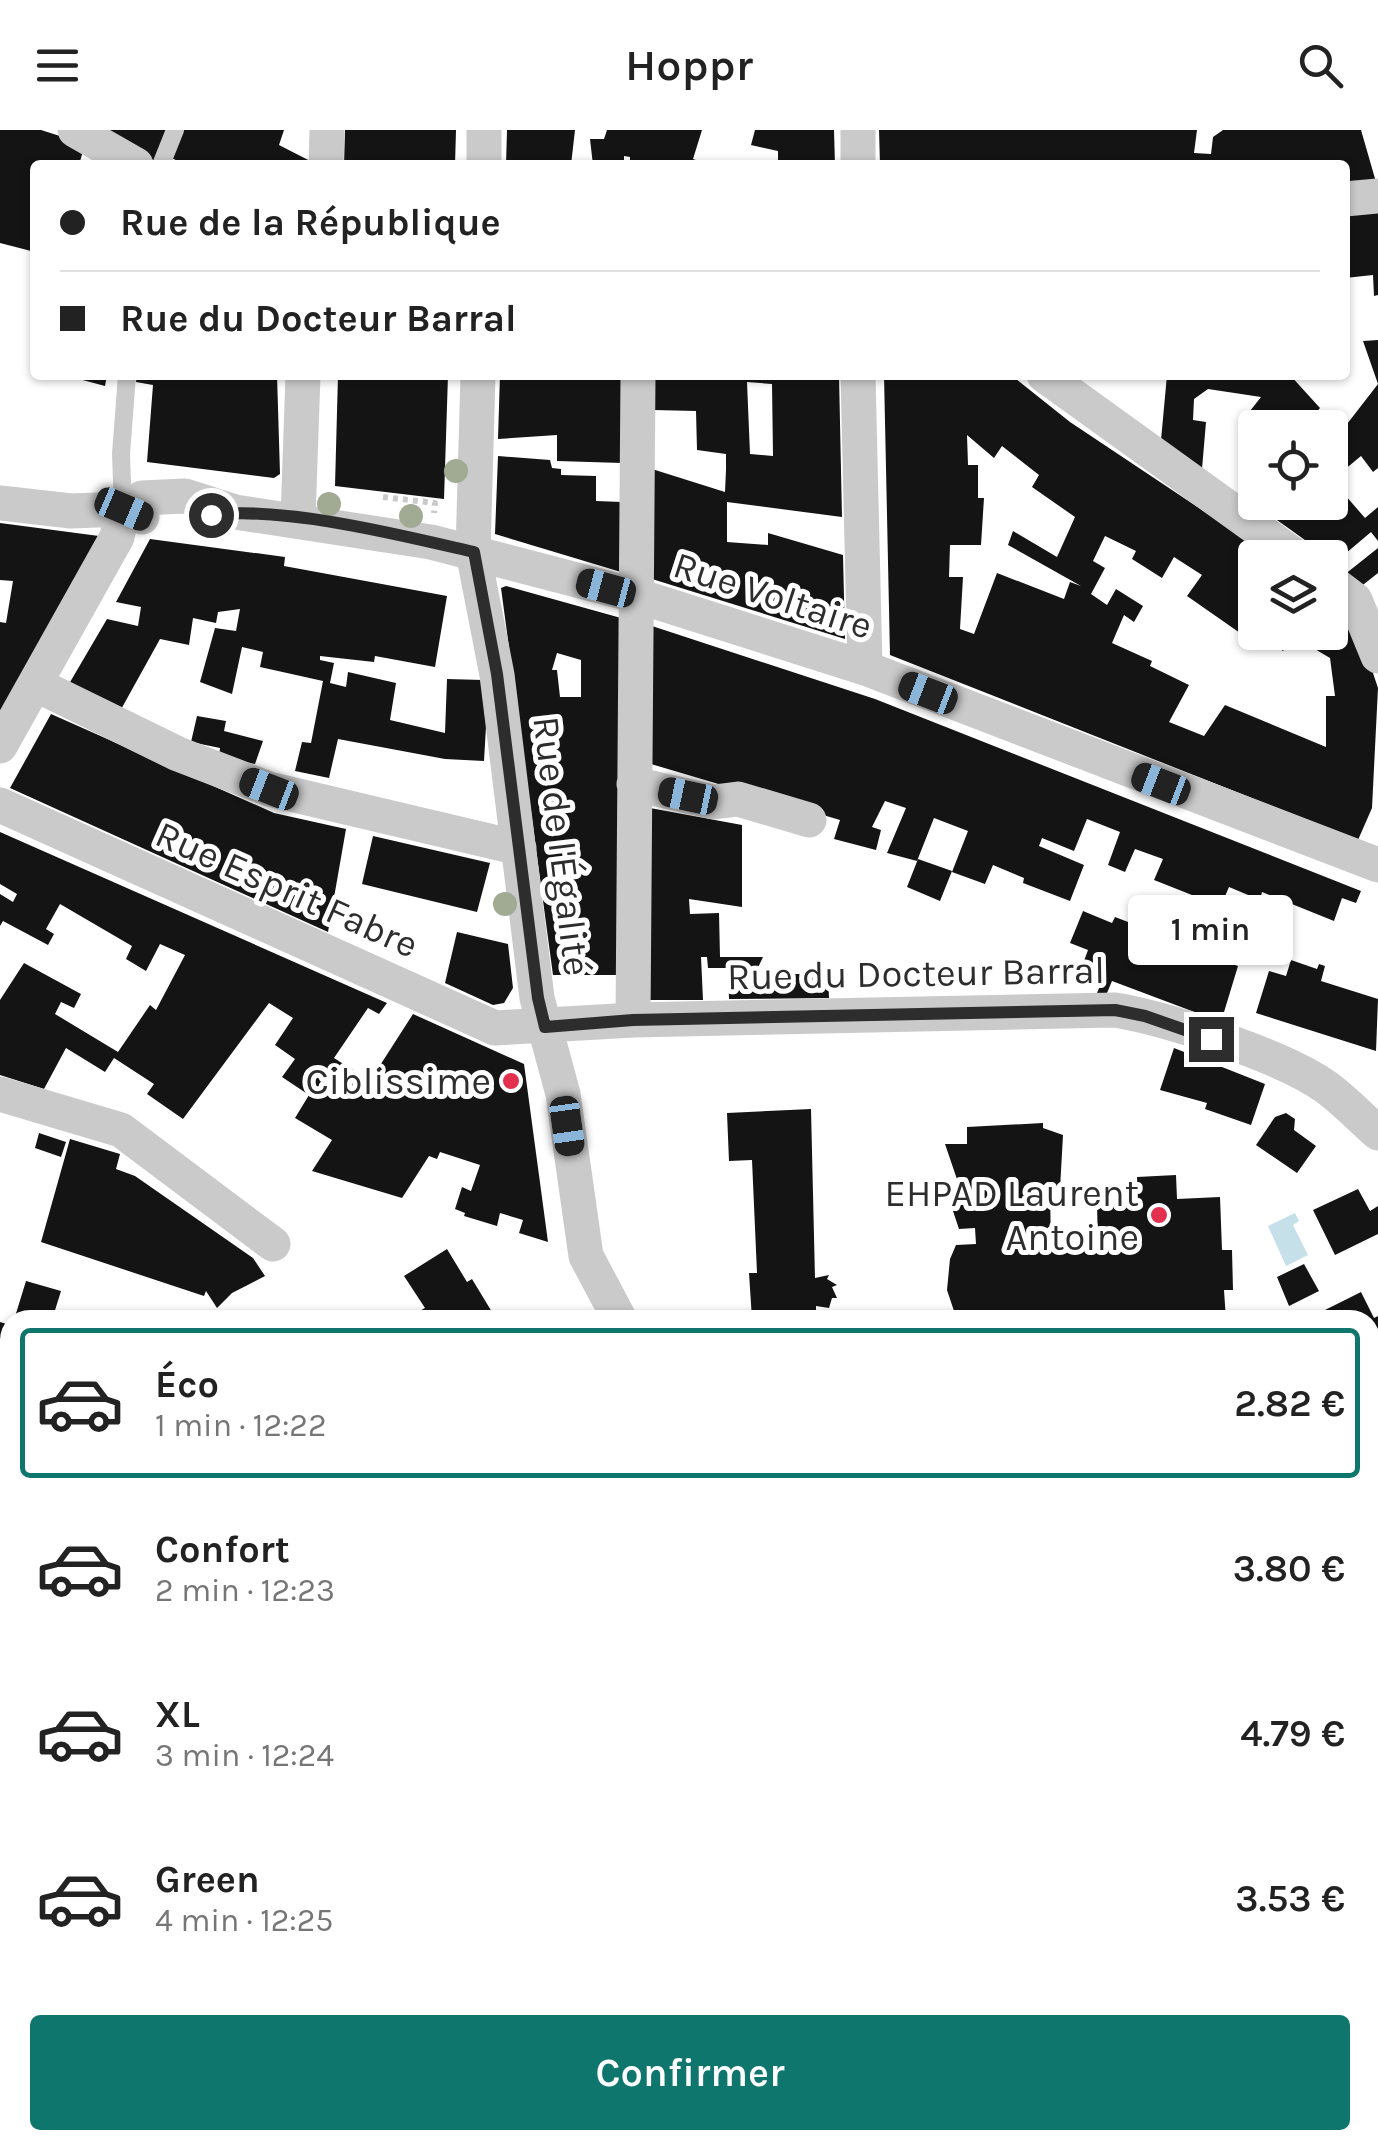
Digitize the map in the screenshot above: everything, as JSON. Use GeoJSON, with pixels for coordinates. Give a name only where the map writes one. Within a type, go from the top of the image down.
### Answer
{"type":"FeatureCollection","features":[{"type":"Feature","properties":{"kind":"street"},"geometry":{"type":"LineString","coordinates":[[326,160],[327,130]]}},
{"type":"Feature","properties":{"kind":"street"},"geometry":{"type":"LineString","coordinates":[[484,130],[484,160]]}},
{"type":"Feature","properties":{"kind":"street"},"geometry":{"type":"LineString","coordinates":[[858,130],[858,160]]}},
{"type":"Feature","properties":{"kind":"street"},"geometry":{"type":"LineString","coordinates":[[77,131],[127,160]]}},
{"type":"Feature","properties":{"kind":"street"},"geometry":{"type":"LineString","coordinates":[[1350,199],[1378,196]]}},
{"type":"Feature","properties":{"kind":"street"},"geometry":{"type":"LineString","coordinates":[[298,520],[302,380]]}},
{"type":"Feature","properties":{"kind":"street","name":"Rue de l'Égalité"},"geometry":{"type":"LineString","coordinates":[[478,380],[474,552],[497,674],[545,1027],[563,1094],[586,1256],[608,1310]]}},
{"type":"Feature","properties":{"kind":"street"},"geometry":{"type":"LineString","coordinates":[[633,1020],[638,380]]}},
{"type":"Feature","properties":{"kind":"street"},"geometry":{"type":"LineString","coordinates":[[858,380],[865,668]]}},
{"type":"Feature","properties":{"kind":"street"},"geometry":{"type":"LineString","coordinates":[[1051,380],[1273,540]]}},
{"type":"Feature","properties":{"kind":"street","name":"Rue Voltaire"},"geometry":{"type":"LineString","coordinates":[[0,503],[71,511],[124,509],[142,498],[184,496],[236,512],[474,552],[638,596],[865,668],[1377,857]]}},
{"type":"Feature","properties":{"kind":"street"},"geometry":{"type":"LineString","coordinates":[[0,746],[117,537],[124,509]]}},
{"type":"Feature","properties":{"kind":"street"},"geometry":{"type":"LineString","coordinates":[[1348,595],[1355,600],[1378,656]]}},
{"type":"Feature","properties":{"kind":"street"},"geometry":{"type":"LineString","coordinates":[[34,684],[178,754],[269,789],[519,848]]}},
{"type":"Feature","properties":{"kind":"street"},"geometry":{"type":"LineString","coordinates":[[634,784],[714,802],[738,799],[809,820]]}},
{"type":"Feature","properties":{"kind":"street","name":"Rue Esprit Fabre"},"geometry":{"type":"LineString","coordinates":[[0,805],[496,1028],[545,1027]]}},
{"type":"Feature","properties":{"kind":"street","name":"Rue du Docteur Barral"},"geometry":{"type":"LineString","coordinates":[[545,1027],[633,1020],[1115,1010],[1145,1016],[1278,1063],[1324,1085],[1378,1133]]}},
{"type":"Feature","properties":{"kind":"street"},"geometry":{"type":"LineString","coordinates":[[0,1094],[120,1130],[274,1244]]}},
{"type":"Feature","properties":{"kind":"lane"},"geometry":{"type":"LineString","coordinates":[[163,160],[175,130]]}},
{"type":"Feature","properties":{"kind":"lane"},"geometry":{"type":"LineString","coordinates":[[124,509],[121,454],[127,380]]}},
{"type":"Feature","properties":{"kind":"water"},"geometry":{"type":"Polygon","coordinates":[[[1295,1213],[1299,1221],[1293,1225],[1308,1255],[1286,1266],[1268,1226],[1295,1213]]]}},
{"type":"Feature","properties":{"kind":"building"},"geometry":{"type":"Polygon","coordinates":[[[0,130],[41,130],[85,144],[80,160],[30,160],[30,251],[0,243],[0,130]]]}},
{"type":"Feature","properties":{"kind":"building"},"geometry":{"type":"Polygon","coordinates":[[[96,130],[167,130],[153,160],[96,130]]]}},
{"type":"Feature","properties":{"kind":"building"},"geometry":{"type":"Polygon","coordinates":[[[183,130],[284,130],[279,145],[308,160],[176,160],[171,158],[183,130]]]}},
{"type":"Feature","properties":{"kind":"building"},"geometry":{"type":"Polygon","coordinates":[[[345,130],[456,130],[455,160],[344,160],[345,130]]]}},
{"type":"Feature","properties":{"kind":"building"},"geometry":{"type":"Polygon","coordinates":[[[507,130],[575,130],[572,160],[506,160],[507,130]]]}},
{"type":"Feature","properties":{"kind":"building"},"geometry":{"type":"Polygon","coordinates":[[[607,130],[702,130],[696,160],[630,160],[624,156],[624,160],[592,160],[590,139],[604,139],[607,130]]]}},
{"type":"Feature","properties":{"kind":"building"},"geometry":{"type":"Polygon","coordinates":[[[755,130],[834,130],[835,160],[778,160],[778,151],[751,145],[755,130]]]}},
{"type":"Feature","properties":{"kind":"building"},"geometry":{"type":"Polygon","coordinates":[[[879,130],[1197,130],[1194,153],[1211,154],[1213,137],[1223,130],[1361,130],[1376,182],[1350,185],[1350,160],[880,160],[879,130]]]}},
{"type":"Feature","properties":{"kind":"building"},"geometry":{"type":"Polygon","coordinates":[[[1378,211],[1378,295],[1374,296],[1373,275],[1350,277],[1350,214],[1378,211]]]}},
{"type":"Feature","properties":{"kind":"building"},"geometry":{"type":"Polygon","coordinates":[[[1378,340],[1378,384],[1363,341],[1378,340]]]}},
{"type":"Feature","properties":{"kind":"building"},"geometry":{"type":"Polygon","coordinates":[[[83,380],[106,380],[105,386],[83,380]]]}},
{"type":"Feature","properties":{"kind":"building"},"geometry":{"type":"Polygon","coordinates":[[[277,380],[280,474],[274,478],[147,462],[153,385],[136,382],[277,380]]]}},
{"type":"Feature","properties":{"kind":"building"},"geometry":{"type":"Polygon","coordinates":[[[338,380],[448,380],[444,499],[335,486],[338,380]]]}},
{"type":"Feature","properties":{"kind":"building"},"geometry":{"type":"Polygon","coordinates":[[[500,380],[623,380],[622,463],[557,461],[557,435],[498,439],[500,380]]]}},
{"type":"Feature","properties":{"kind":"building"},"geometry":{"type":"Polygon","coordinates":[[[653,380],[839,380],[842,517],[727,502],[727,542],[768,545],[768,533],[843,555],[845,639],[652,579],[652,469],[725,492],[726,454],[697,450],[696,411],[653,410],[653,380]],[[747,382],[750,454],[773,456],[772,384],[747,382]]]}},
{"type":"Feature","properties":{"kind":"building"},"geometry":{"type":"Polygon","coordinates":[[[884,380],[1017,380],[1070,422],[1247,540],[1238,540],[1238,632],[1187,596],[1202,575],[1174,557],[1162,578],[1132,559],[1136,551],[1105,536],[1093,561],[1105,568],[1091,594],[1107,605],[1116,589],[1143,606],[1134,622],[1124,615],[1112,643],[1152,661],[1150,666],[1189,685],[1169,722],[1204,736],[1225,705],[1326,747],[1326,696],[1335,696],[1330,658],[1317,650],[1348,650],[1348,627],[1351,629],[1367,655],[1378,688],[1372,808],[1358,840],[890,655],[884,380]],[[967,435],[968,465],[978,465],[978,498],[984,498],[981,545],[950,545],[949,577],[963,577],[960,629],[974,634],[997,573],[1064,599],[1070,582],[1081,586],[1008,545],[1013,531],[1057,557],[1075,517],[1032,487],[1039,475],[1002,446],[994,458],[967,435]]]}},
{"type":"Feature","properties":{"kind":"building"},"geometry":{"type":"Polygon","coordinates":[[[1167,380],[1295,380],[1320,408],[1251,410],[1261,397],[1208,389],[1194,399],[1193,420],[1206,422],[1202,469],[1161,440],[1167,380]]]}},
{"type":"Feature","properties":{"kind":"building"},"geometry":{"type":"Polygon","coordinates":[[[1378,384],[1378,468],[1373,472],[1361,456],[1348,467],[1348,423],[1378,384]]]}},
{"type":"Feature","properties":{"kind":"building"},"geometry":{"type":"Polygon","coordinates":[[[498,456],[550,460],[552,468],[561,469],[561,475],[596,476],[596,501],[622,502],[621,572],[495,534],[498,456]]]}},
{"type":"Feature","properties":{"kind":"building"},"geometry":{"type":"Polygon","coordinates":[[[1348,498],[1365,518],[1378,507],[1378,541],[1371,532],[1348,551],[1348,540],[1305,540],[1277,520],[1348,520],[1348,498]]]}},
{"type":"Feature","properties":{"kind":"building"},"geometry":{"type":"Polygon","coordinates":[[[0,523],[99,536],[0,717],[0,622],[6,623],[13,581],[0,580],[0,523]]]}},
{"type":"Feature","properties":{"kind":"building"},"geometry":{"type":"Polygon","coordinates":[[[150,539],[285,557],[284,566],[447,596],[435,667],[375,656],[374,662],[320,656],[320,660],[334,663],[330,683],[346,687],[348,672],[396,683],[390,720],[445,733],[447,679],[483,680],[487,709],[484,761],[445,759],[338,739],[329,778],[295,771],[302,742],[311,743],[323,681],[260,667],[263,652],[242,647],[232,694],[200,682],[215,628],[236,631],[240,609],[218,612],[216,623],[193,618],[189,645],[160,639],[119,713],[66,689],[107,619],[138,626],[141,607],[116,602],[150,539]]]}},
{"type":"Feature","properties":{"kind":"building"},"geometry":{"type":"Polygon","coordinates":[[[1378,548],[1378,573],[1359,588],[1348,578],[1348,572],[1378,548]]]}},
{"type":"Feature","properties":{"kind":"building"},"geometry":{"type":"Polygon","coordinates":[[[506,586],[621,618],[621,975],[553,975],[501,588],[506,586]],[[557,653],[552,670],[557,670],[560,697],[581,697],[581,660],[557,653]]]}},
{"type":"Feature","properties":{"kind":"building"},"geometry":{"type":"Polygon","coordinates":[[[652,626],[875,699],[1361,891],[1356,903],[1342,898],[1334,921],[1262,892],[1260,900],[1229,887],[1223,901],[1217,897],[1213,908],[1221,911],[1204,954],[1238,966],[1221,1022],[1112,981],[1107,993],[1097,993],[1103,979],[1081,969],[1088,950],[1070,943],[1083,911],[1112,923],[1115,917],[1136,925],[1134,929],[1191,950],[1198,932],[1190,928],[1202,899],[1154,880],[1163,859],[1135,849],[1125,872],[1108,865],[1120,832],[1087,819],[1074,851],[1042,838],[1039,846],[1084,865],[1070,901],[1023,883],[1024,878],[993,865],[985,884],[952,872],[968,831],[934,818],[917,861],[887,853],[906,808],[885,801],[872,827],[881,830],[876,850],[834,839],[840,820],[651,764],[652,626]]]}},
{"type":"Feature","properties":{"kind":"building"},"geometry":{"type":"Polygon","coordinates":[[[51,714],[274,813],[346,829],[328,932],[10,788],[51,714]]]}},
{"type":"Feature","properties":{"kind":"building"},"geometry":{"type":"Polygon","coordinates":[[[197,716],[226,721],[224,731],[263,741],[255,764],[219,757],[220,748],[191,742],[197,716]]]}},
{"type":"Feature","properties":{"kind":"building"},"geometry":{"type":"Polygon","coordinates":[[[650,808],[742,825],[742,907],[689,899],[690,914],[719,913],[720,957],[763,957],[755,974],[828,974],[829,998],[729,999],[728,968],[708,968],[707,957],[701,957],[703,1000],[649,1000],[650,808]]]}},
{"type":"Feature","properties":{"kind":"building"},"geometry":{"type":"Polygon","coordinates":[[[0,832],[387,1003],[379,1014],[368,1008],[334,1058],[370,1081],[413,1014],[524,1064],[548,1242],[519,1233],[523,1220],[500,1213],[497,1226],[464,1216],[455,1209],[462,1187],[471,1191],[480,1165],[440,1152],[437,1159],[429,1156],[402,1198],[312,1171],[332,1140],[295,1118],[309,1095],[282,1077],[295,1059],[275,1045],[293,1018],[269,1003],[183,1119],[147,1094],[154,1084],[114,1058],[105,1072],[66,1048],[44,1089],[0,1075],[0,1000],[24,963],[81,994],[74,1008],[61,1002],[55,1014],[118,1052],[150,1005],[156,1010],[185,955],[160,944],[146,971],[126,959],[132,946],[60,904],[46,929],[54,934],[48,945],[3,921],[0,926],[0,894],[13,902],[17,894],[0,884],[0,832]]]}},
{"type":"Feature","properties":{"kind":"building"},"geometry":{"type":"Polygon","coordinates":[[[373,836],[490,863],[477,912],[362,884],[373,836]]]}},
{"type":"Feature","properties":{"kind":"building"},"geometry":{"type":"Polygon","coordinates":[[[918,859],[952,871],[940,901],[907,887],[918,859]]]}},
{"type":"Feature","properties":{"kind":"building"},"geometry":{"type":"Polygon","coordinates":[[[457,932],[508,944],[513,988],[504,1003],[493,1005],[445,983],[457,932]]]}},
{"type":"Feature","properties":{"kind":"building"},"geometry":{"type":"Polygon","coordinates":[[[1291,960],[1317,969],[1319,964],[1325,966],[1321,981],[1378,999],[1376,1051],[1256,1013],[1269,971],[1286,976],[1291,960]]]}},
{"type":"Feature","properties":{"kind":"building"},"geometry":{"type":"Polygon","coordinates":[[[1174,1048],[1265,1084],[1251,1125],[1205,1109],[1207,1103],[1160,1090],[1174,1048]]]}},
{"type":"Feature","properties":{"kind":"building"},"geometry":{"type":"Polygon","coordinates":[[[811,1109],[815,1278],[829,1275],[827,1279],[837,1285],[832,1287],[837,1298],[832,1298],[829,1308],[751,1310],[749,1273],[757,1273],[752,1160],[729,1161],[727,1113],[811,1109]]]}},
{"type":"Feature","properties":{"kind":"building"},"geometry":{"type":"Polygon","coordinates":[[[1286,1113],[1295,1119],[1294,1130],[1316,1146],[1297,1173],[1256,1145],[1275,1117],[1286,1113]]]}},
{"type":"Feature","properties":{"kind":"building","name":"EHPAD Laurent Antoine"},"geometry":{"type":"Polygon","coordinates":[[[1043,1123],[1043,1128],[1063,1135],[1060,1189],[1050,1189],[1051,1250],[1098,1249],[1097,1202],[1138,1201],[1137,1177],[1176,1175],[1177,1199],[1220,1197],[1222,1250],[1232,1250],[1233,1290],[1224,1290],[1225,1310],[954,1310],[947,1290],[950,1259],[956,1245],[976,1244],[975,1228],[959,1229],[949,1199],[962,1194],[945,1144],[967,1144],[967,1127],[1043,1123]]]}},
{"type":"Feature","properties":{"kind":"building"},"geometry":{"type":"Polygon","coordinates":[[[39,1133],[66,1142],[61,1157],[35,1148],[39,1133]]]}},
{"type":"Feature","properties":{"kind":"building"},"geometry":{"type":"Polygon","coordinates":[[[70,1139],[120,1154],[116,1169],[135,1176],[253,1258],[265,1276],[232,1293],[217,1308],[206,1291],[204,1296],[41,1242],[70,1139]]]}},
{"type":"Feature","properties":{"kind":"building"},"geometry":{"type":"Polygon","coordinates":[[[1358,1189],[1370,1211],[1378,1206],[1378,1234],[1335,1255],[1313,1210],[1358,1189]]]}},
{"type":"Feature","properties":{"kind":"building"},"geometry":{"type":"Polygon","coordinates":[[[447,1249],[491,1310],[421,1310],[425,1308],[404,1276],[447,1249]]]}},
{"type":"Feature","properties":{"kind":"building"},"geometry":{"type":"Polygon","coordinates":[[[1304,1264],[1319,1291],[1289,1306],[1277,1277],[1304,1264]]]}},
{"type":"Feature","properties":{"kind":"building"},"geometry":{"type":"Polygon","coordinates":[[[26,1281],[61,1291],[55,1310],[17,1310],[26,1281]]]}},
{"type":"Feature","properties":{"kind":"building"},"geometry":{"type":"Polygon","coordinates":[[[1361,1292],[1370,1310],[1325,1310],[1361,1292]]]}},
{"type":"Feature","properties":{"kind":"place","name":"Ciblissime"},"geometry":{"type":"Point","coordinates":[511,1081]}},
{"type":"Feature","properties":{"kind":"place","name":"EHPAD Laurent Antoine"},"geometry":{"type":"Point","coordinates":[1159,1215]}},
{"type":"Feature","properties":{"kind":"route"},"geometry":{"type":"LineString","coordinates":[[211,515],[236,512],[298,520],[474,552],[497,674],[538,998],[545,1027],[633,1020],[1115,1010],[1211,1039]]}}]}
